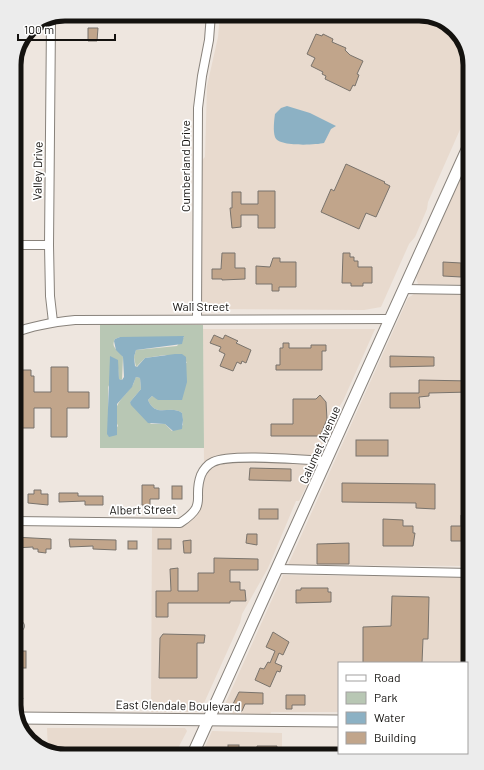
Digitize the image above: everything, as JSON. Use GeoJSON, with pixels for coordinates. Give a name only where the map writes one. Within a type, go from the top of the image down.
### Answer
{"type":"FeatureCollection","features":[{"type":"Feature","properties":{"kind":"main road","name":"Calumet Avenue"},"geometry":{"type":"LineString","coordinates":[[196,749],[210,720],[463,158]]}},
{"type":"Feature","properties":{"kind":"main road","name":"East Glendale Boulevard"},"geometry":{"type":"LineString","coordinates":[[23,718],[338,721]]}},
{"type":"Feature","properties":{"kind":"street","name":"Cumberland Drive"},"geometry":{"type":"LineString","coordinates":[[197,319],[198,108],[210,21]]}},
{"type":"Feature","properties":{"kind":"street","name":"Valley Drive"},"geometry":{"type":"LineString","coordinates":[[51,23],[49,245],[50,296],[54,322]]}},
{"type":"Feature","properties":{"kind":"street"},"geometry":{"type":"LineString","coordinates":[[21,245],[49,245]]}},
{"type":"Feature","properties":{"kind":"street"},"geometry":{"type":"LineString","coordinates":[[404,289],[463,290]]}},
{"type":"Feature","properties":{"kind":"street","name":"Wall Street"},"geometry":{"type":"LineString","coordinates":[[21,331],[54,322],[94,319],[390,319]]}},
{"type":"Feature","properties":{"kind":"street","name":"Albert Street"},"geometry":{"type":"LineString","coordinates":[[21,521],[180,523],[193,514],[196,508],[200,476],[214,461],[241,458],[327,461]]}},
{"type":"Feature","properties":{"kind":"street"},"geometry":{"type":"LineString","coordinates":[[278,569],[463,573]]}},
{"type":"Feature","properties":{"kind":"shaded area"},"geometry":{"type":"Polygon","coordinates":[[[219,21],[422,21],[433,23],[443,28],[456,41],[463,59],[463,123],[428,202],[427,209],[415,237],[409,244],[381,307],[364,310],[202,309],[202,160],[205,157],[207,86],[218,37],[219,21]]]}},
{"type":"Feature","properties":{"kind":"shaded area"},"geometry":{"type":"Polygon","coordinates":[[[463,173],[463,285],[418,284],[416,277],[463,173]]]}},
{"type":"Feature","properties":{"kind":"shaded area"},"geometry":{"type":"Polygon","coordinates":[[[414,294],[463,294],[463,566],[288,565],[408,298],[414,294]]]}},
{"type":"Feature","properties":{"kind":"shaded area"},"geometry":{"type":"Polygon","coordinates":[[[203,329],[375,329],[343,401],[333,416],[327,438],[321,448],[325,452],[323,456],[236,455],[204,465],[203,329]]]}},
{"type":"Feature","properties":{"kind":"shaded area"},"geometry":{"type":"Polygon","coordinates":[[[238,461],[313,465],[312,475],[299,501],[296,501],[268,568],[242,614],[240,623],[200,712],[151,712],[152,527],[178,526],[193,518],[200,506],[204,480],[208,471],[221,463],[238,461]]]}},
{"type":"Feature","properties":{"kind":"shaded area"},"geometry":{"type":"Polygon","coordinates":[[[283,575],[463,577],[463,662],[338,662],[338,712],[271,712],[270,716],[231,715],[225,707],[283,575]]]}},
{"type":"Feature","properties":{"kind":"shaded area"},"geometry":{"type":"Polygon","coordinates":[[[47,728],[185,728],[187,731],[178,749],[62,749],[48,745],[47,728]]]}},
{"type":"Feature","properties":{"kind":"shaded area"},"geometry":{"type":"Polygon","coordinates":[[[212,731],[282,733],[282,749],[204,749],[212,731]]]}},
{"type":"Feature","properties":{"kind":"green space"},"geometry":{"type":"Polygon","coordinates":[[[100,324],[203,325],[204,448],[100,448],[100,324]],[[120,337],[115,339],[114,347],[123,357],[122,380],[119,379],[118,368],[108,387],[108,436],[118,426],[115,413],[116,408],[133,385],[136,377],[140,378],[141,389],[130,402],[151,424],[165,424],[172,431],[183,425],[182,413],[173,410],[155,409],[151,406],[148,400],[152,396],[156,398],[187,362],[165,355],[145,358],[136,367],[134,357],[136,350],[177,346],[184,337],[120,337]]]}},
{"type":"Feature","properties":{"kind":"water"},"geometry":{"type":"Polygon","coordinates":[[[287,106],[310,113],[336,126],[331,129],[324,143],[305,145],[289,144],[278,140],[275,137],[274,129],[275,114],[281,108],[287,106]]]}},
{"type":"Feature","properties":{"kind":"water"},"geometry":{"type":"Polygon","coordinates":[[[184,336],[182,344],[136,350],[134,357],[135,366],[137,367],[145,358],[175,354],[182,354],[186,357],[187,382],[182,400],[158,400],[152,396],[148,400],[151,406],[155,409],[173,410],[182,413],[182,429],[173,431],[165,424],[148,423],[131,405],[130,402],[141,389],[140,378],[136,377],[132,387],[117,404],[117,435],[109,437],[107,434],[110,356],[118,360],[119,379],[122,380],[124,377],[123,357],[116,350],[115,339],[120,337],[184,336]]]}},
{"type":"Feature","properties":{"kind":"building"},"geometry":{"type":"Polygon","coordinates":[[[88,28],[98,28],[97,41],[88,41],[88,28]]]}},
{"type":"Feature","properties":{"kind":"building"},"geometry":{"type":"Polygon","coordinates":[[[316,34],[322,36],[323,34],[333,39],[332,42],[346,48],[345,50],[350,55],[363,61],[357,74],[359,75],[355,86],[353,85],[350,91],[325,79],[326,76],[322,74],[323,72],[311,66],[315,58],[307,54],[316,34]]]}},
{"type":"Feature","properties":{"kind":"building"},"geometry":{"type":"Polygon","coordinates":[[[346,164],[385,182],[384,183],[390,186],[376,217],[366,213],[359,229],[321,212],[331,189],[334,191],[346,164]]]}},
{"type":"Feature","properties":{"kind":"building"},"geometry":{"type":"Polygon","coordinates":[[[258,191],[275,191],[275,228],[258,228],[258,215],[241,215],[241,227],[232,228],[230,208],[232,208],[232,192],[241,192],[241,204],[258,204],[258,191]]]}},
{"type":"Feature","properties":{"kind":"building"},"geometry":{"type":"Polygon","coordinates":[[[222,253],[235,253],[235,268],[245,268],[245,279],[212,279],[212,269],[221,269],[222,253]]]}},
{"type":"Feature","properties":{"kind":"building"},"geometry":{"type":"Polygon","coordinates":[[[343,253],[350,253],[350,257],[354,257],[354,261],[358,261],[358,267],[372,267],[372,283],[363,283],[363,286],[351,286],[351,283],[342,283],[343,253]]]}},
{"type":"Feature","properties":{"kind":"building"},"geometry":{"type":"Polygon","coordinates":[[[273,258],[280,258],[280,262],[296,262],[296,287],[279,287],[279,291],[272,291],[272,284],[256,284],[256,266],[270,267],[273,258]]]}},
{"type":"Feature","properties":{"kind":"building"},"geometry":{"type":"Polygon","coordinates":[[[443,262],[461,263],[461,277],[443,276],[443,262]]]}},
{"type":"Feature","properties":{"kind":"building"},"geometry":{"type":"Polygon","coordinates":[[[214,335],[223,339],[225,335],[238,341],[236,343],[251,350],[246,363],[242,361],[241,364],[237,362],[233,371],[220,366],[225,354],[219,351],[221,347],[210,343],[214,335]]]}},
{"type":"Feature","properties":{"kind":"building"},"geometry":{"type":"Polygon","coordinates":[[[283,343],[289,343],[289,348],[311,348],[311,345],[326,345],[326,351],[322,351],[322,370],[276,370],[276,365],[280,365],[280,348],[283,348],[283,343]]]}},
{"type":"Feature","properties":{"kind":"building"},"geometry":{"type":"Polygon","coordinates":[[[390,356],[434,357],[434,366],[390,367],[390,356]]]}},
{"type":"Feature","properties":{"kind":"building"},"geometry":{"type":"Polygon","coordinates":[[[51,367],[68,367],[68,392],[89,392],[89,408],[67,408],[67,437],[51,437],[51,408],[34,408],[34,428],[21,428],[22,370],[31,370],[31,376],[34,376],[34,392],[51,392],[51,367]]]}},
{"type":"Feature","properties":{"kind":"building"},"geometry":{"type":"Polygon","coordinates":[[[419,380],[463,381],[463,392],[429,393],[429,396],[419,397],[420,408],[390,408],[390,393],[419,393],[419,380]]]}},
{"type":"Feature","properties":{"kind":"building"},"geometry":{"type":"Polygon","coordinates":[[[320,395],[326,402],[327,419],[320,436],[271,436],[271,424],[293,424],[293,399],[316,399],[320,395]]]}},
{"type":"Feature","properties":{"kind":"building"},"geometry":{"type":"Polygon","coordinates":[[[356,440],[388,440],[388,456],[356,456],[356,440]]]}},
{"type":"Feature","properties":{"kind":"building"},"geometry":{"type":"Polygon","coordinates":[[[250,468],[291,469],[291,481],[249,480],[250,468]]]}},
{"type":"Feature","properties":{"kind":"building"},"geometry":{"type":"Polygon","coordinates":[[[342,483],[435,484],[435,509],[416,508],[416,503],[342,502],[342,483]]]}},
{"type":"Feature","properties":{"kind":"building"},"geometry":{"type":"Polygon","coordinates":[[[142,485],[154,485],[154,488],[159,488],[159,499],[150,499],[150,506],[142,505],[142,485]]]}},
{"type":"Feature","properties":{"kind":"building"},"geometry":{"type":"Polygon","coordinates":[[[172,486],[182,486],[182,499],[172,499],[172,486]]]}},
{"type":"Feature","properties":{"kind":"building"},"geometry":{"type":"Polygon","coordinates":[[[34,490],[41,490],[41,494],[48,494],[48,505],[28,503],[28,494],[34,494],[34,490]]]}},
{"type":"Feature","properties":{"kind":"building"},"geometry":{"type":"Polygon","coordinates":[[[59,493],[78,493],[78,496],[103,496],[103,505],[85,505],[85,501],[59,502],[59,493]]]}},
{"type":"Feature","properties":{"kind":"building"},"geometry":{"type":"Polygon","coordinates":[[[259,509],[278,509],[278,519],[259,519],[259,509]]]}},
{"type":"Feature","properties":{"kind":"building"},"geometry":{"type":"Polygon","coordinates":[[[461,515],[463,515],[463,541],[451,541],[451,526],[461,526],[461,515]]]}},
{"type":"Feature","properties":{"kind":"building"},"geometry":{"type":"Polygon","coordinates":[[[383,519],[403,520],[403,526],[413,526],[413,533],[415,533],[413,546],[383,546],[383,519]]]}},
{"type":"Feature","properties":{"kind":"building"},"geometry":{"type":"Polygon","coordinates":[[[247,534],[257,534],[257,545],[246,543],[247,534]]]}},
{"type":"Feature","properties":{"kind":"building"},"geometry":{"type":"Polygon","coordinates":[[[21,537],[51,539],[51,549],[46,549],[46,553],[38,552],[38,549],[33,549],[33,547],[21,548],[21,537]]]}},
{"type":"Feature","properties":{"kind":"building"},"geometry":{"type":"Polygon","coordinates":[[[69,539],[116,540],[116,550],[93,549],[93,546],[70,547],[69,539]]]}},
{"type":"Feature","properties":{"kind":"building"},"geometry":{"type":"Polygon","coordinates":[[[158,539],[171,539],[171,549],[158,549],[158,539]]]}},
{"type":"Feature","properties":{"kind":"building"},"geometry":{"type":"Polygon","coordinates":[[[191,540],[191,553],[184,553],[183,541],[191,540]]]}},
{"type":"Feature","properties":{"kind":"building"},"geometry":{"type":"Polygon","coordinates":[[[128,541],[137,541],[137,549],[128,549],[128,541]]]}},
{"type":"Feature","properties":{"kind":"building"},"geometry":{"type":"Polygon","coordinates":[[[349,543],[349,564],[317,564],[317,544],[349,543]]]}},
{"type":"Feature","properties":{"kind":"building"},"geometry":{"type":"Polygon","coordinates":[[[214,558],[258,559],[258,570],[230,570],[230,582],[240,582],[240,590],[245,590],[246,601],[230,601],[230,603],[168,603],[168,617],[156,617],[156,591],[171,591],[170,569],[178,568],[178,591],[198,591],[198,573],[214,573],[214,558]]]}},
{"type":"Feature","properties":{"kind":"building"},"geometry":{"type":"Polygon","coordinates":[[[301,588],[328,588],[328,592],[331,592],[331,602],[296,603],[296,590],[301,590],[301,588]]]}},
{"type":"Feature","properties":{"kind":"building"},"geometry":{"type":"Polygon","coordinates":[[[21,595],[22,595],[21,617],[21,595]]]}},
{"type":"Feature","properties":{"kind":"building"},"geometry":{"type":"Polygon","coordinates":[[[392,596],[429,597],[428,639],[423,639],[422,662],[363,662],[363,627],[391,626],[392,596]]]}},
{"type":"Feature","properties":{"kind":"building"},"geometry":{"type":"Polygon","coordinates":[[[273,632],[289,642],[283,655],[279,653],[275,663],[282,666],[280,672],[277,671],[270,687],[255,680],[260,668],[264,669],[268,662],[270,663],[275,651],[266,647],[273,632]]]}},
{"type":"Feature","properties":{"kind":"building"},"geometry":{"type":"Polygon","coordinates":[[[163,634],[205,635],[204,643],[197,643],[197,678],[159,678],[160,638],[163,634]]]}},
{"type":"Feature","properties":{"kind":"building"},"geometry":{"type":"Polygon","coordinates":[[[21,651],[26,651],[26,668],[21,668],[21,651]]]}},
{"type":"Feature","properties":{"kind":"building"},"geometry":{"type":"Polygon","coordinates":[[[239,692],[263,693],[263,704],[245,704],[242,711],[236,711],[233,704],[239,692]]]}},
{"type":"Feature","properties":{"kind":"building"},"geometry":{"type":"Polygon","coordinates":[[[286,695],[305,695],[305,705],[292,705],[292,709],[286,709],[286,695]]]}},
{"type":"Feature","properties":{"kind":"building"},"geometry":{"type":"Polygon","coordinates":[[[228,745],[239,745],[239,749],[228,749],[228,745]]]}},
{"type":"Feature","properties":{"kind":"building"},"geometry":{"type":"Polygon","coordinates":[[[257,746],[277,746],[277,749],[257,749],[257,746]]]}}]}
